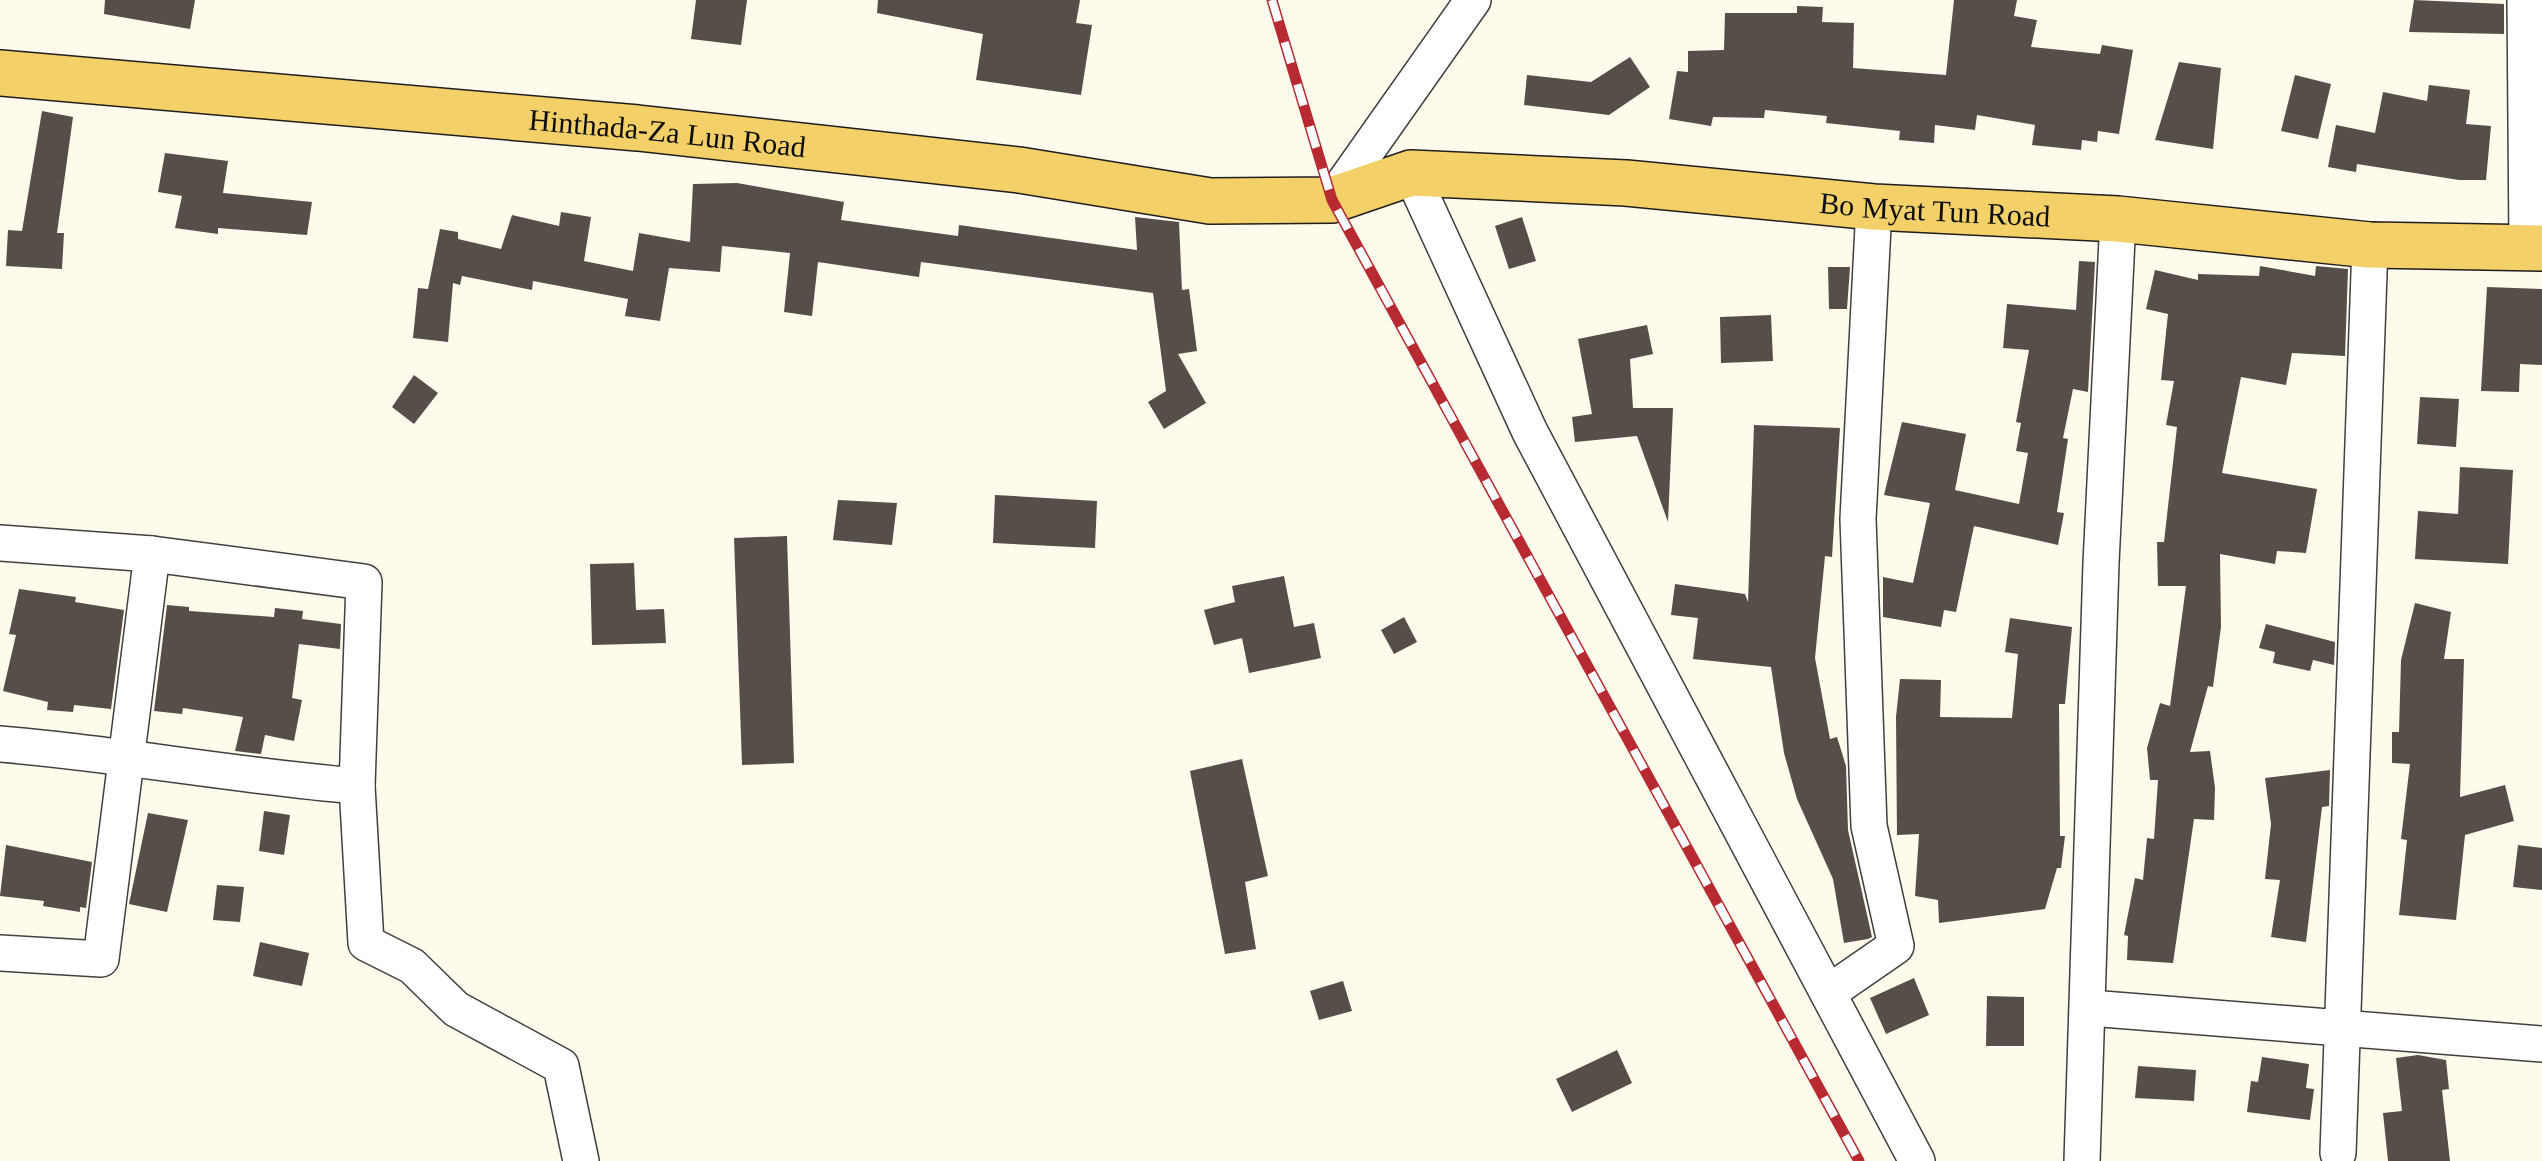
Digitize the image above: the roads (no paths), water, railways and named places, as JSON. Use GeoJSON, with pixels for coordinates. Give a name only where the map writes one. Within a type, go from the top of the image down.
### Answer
{"type":"FeatureCollection","features":[{"type":"Feature","properties":{"kind":"main road","name":"Hinthada-Za Lun Road"},"geometry":{"type":"LineString","coordinates":[[0,72],[638,128],[1019,170],[1210,201],[1332,200]]}},
{"type":"Feature","properties":{"kind":"main road","name":"Bo Myat Tun Road"},"geometry":{"type":"LineString","coordinates":[[1332,200],[1411,173],[1626,183],[1874,207],[2118,219],[2370,245],[2534,247]]}},
{"type":"Feature","properties":{"kind":"street"},"geometry":{"type":"LineString","coordinates":[[1332,200],[1472,0]]}},
{"type":"Feature","properties":{"kind":"street"},"geometry":{"type":"LineString","coordinates":[[2525,0],[2534,247]]}},
{"type":"Feature","properties":{"kind":"street"},"geometry":{"type":"LineString","coordinates":[[1411,173],[1530,432],[1917,1161]]}},
{"type":"Feature","properties":{"kind":"street"},"geometry":{"type":"LineString","coordinates":[[1828,992],[1896,946],[1870,826],[1858,519],[1874,207]]}},
{"type":"Feature","properties":{"kind":"street"},"geometry":{"type":"LineString","coordinates":[[2082,1161],[2090,1008],[2101,563],[2118,219]]}},
{"type":"Feature","properties":{"kind":"street"},"geometry":{"type":"LineString","coordinates":[[2338,1153],[2339,1027],[2370,245]]}},
{"type":"Feature","properties":{"kind":"street"},"geometry":{"type":"LineString","coordinates":[[0,544],[152,554],[364,582],[357,786],[366,942],[412,966],[456,1009],[560,1066],[581,1161]]}},
{"type":"Feature","properties":{"kind":"street"},"geometry":{"type":"LineString","coordinates":[[0,954],[101,959],[152,554]]}},
{"type":"Feature","properties":{"kind":"street"},"geometry":{"type":"LineString","coordinates":[[0,744],[129,755],[248,777],[357,786]]}},
{"type":"Feature","properties":{"kind":"street"},"geometry":{"type":"LineString","coordinates":[[2090,1008],[2542,1044]]}},
{"type":"Feature","properties":{"kind":"railway"},"geometry":{"type":"LineString","coordinates":[[1272,0],[1332,200],[1859,1161]]}}]}
